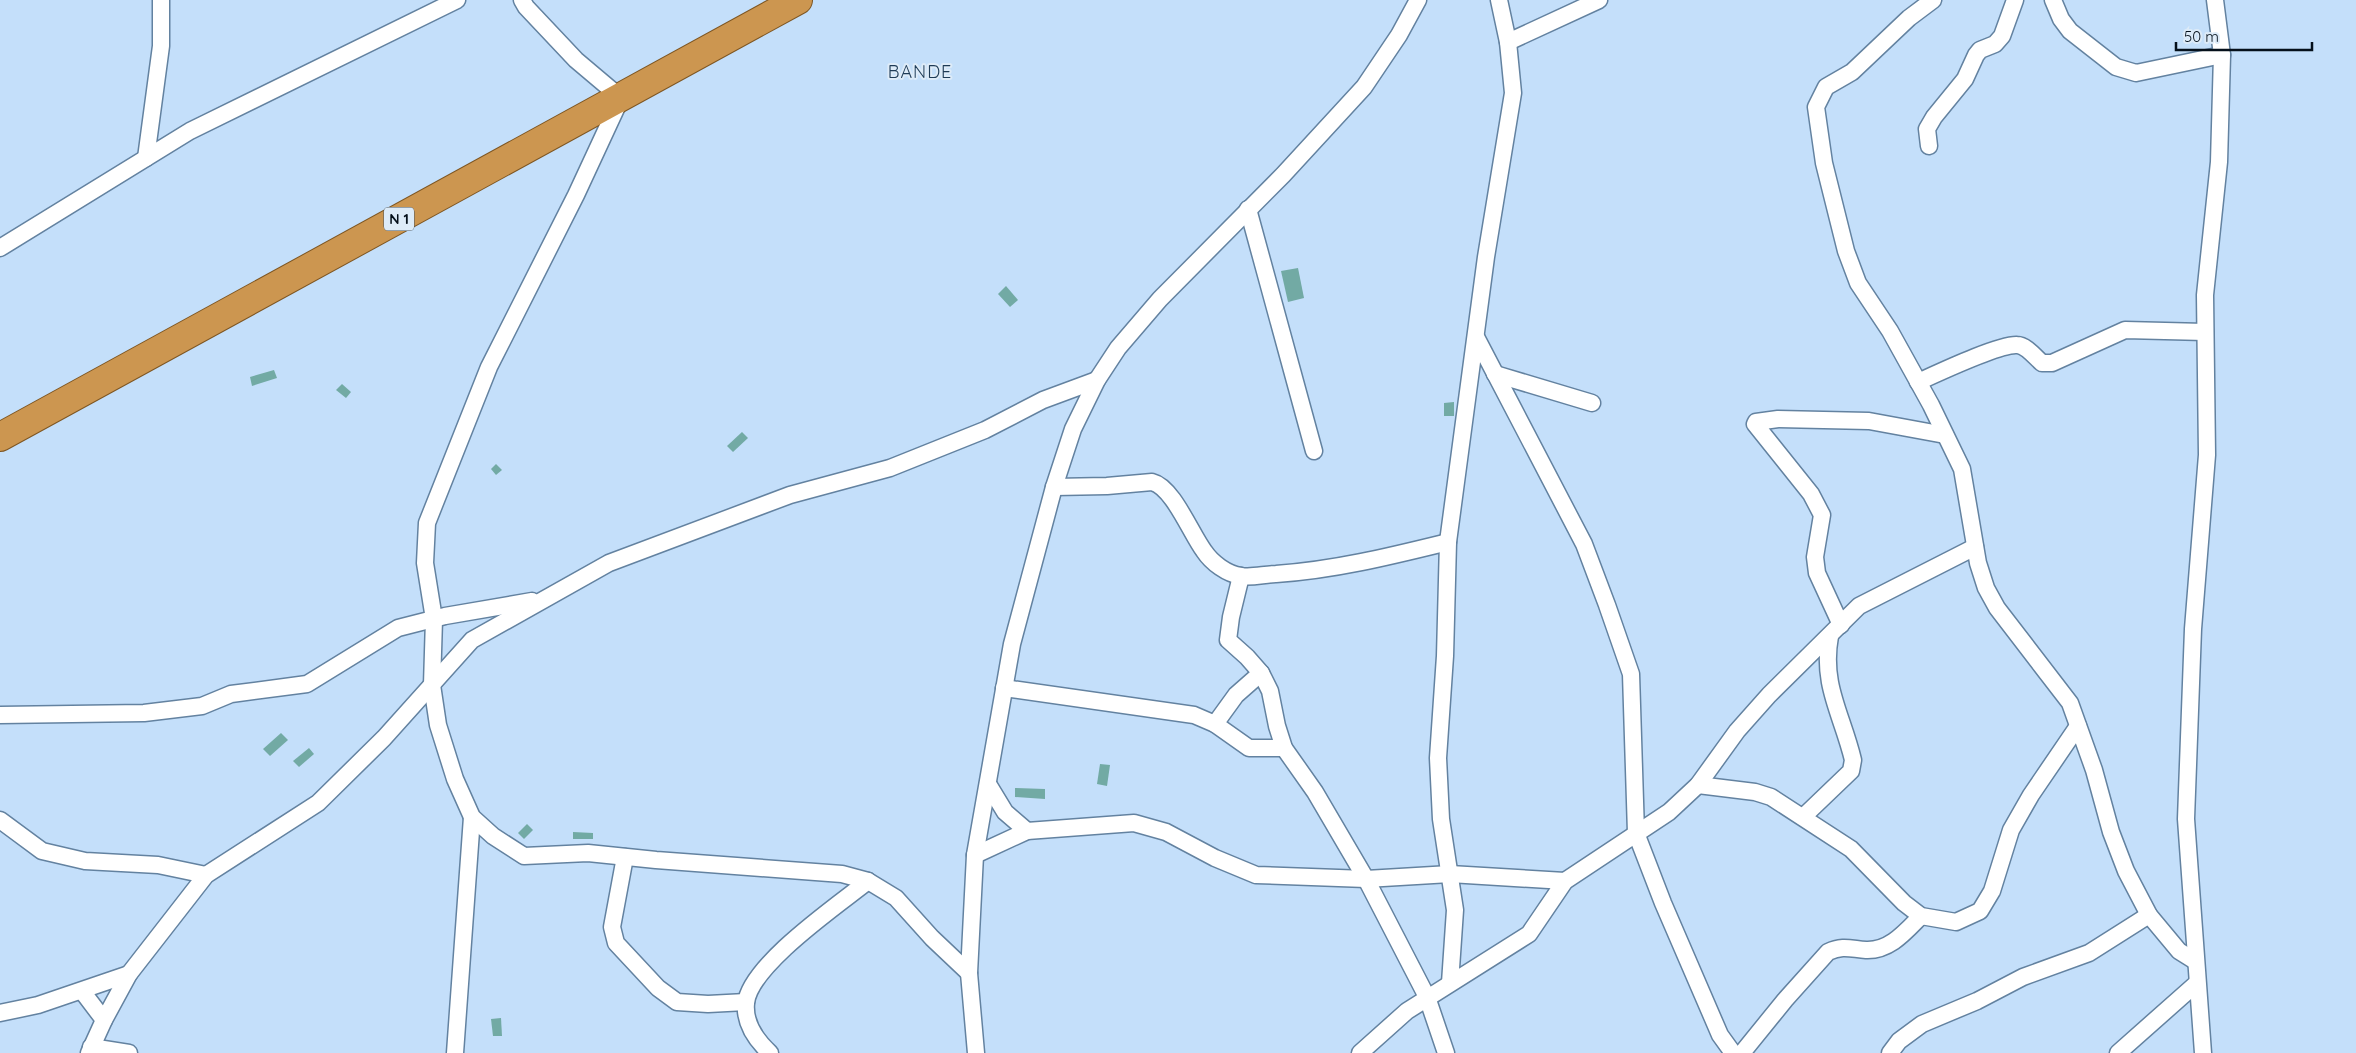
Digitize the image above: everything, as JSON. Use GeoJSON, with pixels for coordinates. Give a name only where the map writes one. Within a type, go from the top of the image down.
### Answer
{"type":"FeatureCollection","features":[{"type":"Feature","properties":{"kind":"highway","name":"N 1"},"geometry":{"type":"LineString","coordinates":[[0,437],[798,0]]}},
{"type":"Feature","properties":{"kind":"street"},"geometry":{"type":"LineString","coordinates":[[146,158],[161,46],[161,0]]}},
{"type":"Feature","properties":{"kind":"street"},"geometry":{"type":"LineString","coordinates":[[0,248],[190,131],[457,0]]}},
{"type":"Feature","properties":{"kind":"street"},"geometry":{"type":"LineString","coordinates":[[522,0],[526,7],[576,60],[621,98],[576,194],[490,367],[427,523],[425,563],[434,619],[432,685],[438,725],[455,779],[472,817],[493,836],[524,856],[588,853],[842,874],[868,881],[896,898],[932,938],[968,972]]}},
{"type":"Feature","properties":{"kind":"street"},"geometry":{"type":"LineString","coordinates":[[976,1053],[968,972],[975,855],[1012,644],[1054,487],[1074,429],[1097,380],[1118,348],[1160,299],[1248,210],[1364,87],[1399,35],[1418,0]]}},
{"type":"Feature","properties":{"kind":"street"},"geometry":{"type":"LineString","coordinates":[[1450,983],[1454,910],[1442,819],[1438,758],[1446,656],[1448,542],[1486,257],[1512,93],[1508,42],[1499,0]]}},
{"type":"Feature","properties":{"kind":"street"},"geometry":{"type":"LineString","coordinates":[[1508,42],[1599,0]]}},
{"type":"Feature","properties":{"kind":"street"},"geometry":{"type":"LineString","coordinates":[[1933,0],[1909,18],[1852,72],[1826,88],[1816,107],[1824,163],[1846,251],[1855,275],[1918,382],[1962,469],[1975,547],[1986,588],[1997,608],[2070,703],[2094,770],[2117,848],[2126,871],[2149,915],[2179,951],[2195,961]]}},
{"type":"Feature","properties":{"kind":"street"},"geometry":{"type":"LineString","coordinates":[[2053,0],[2061,19],[2070,31],[2116,67],[2136,73],[2222,55]]}},
{"type":"Feature","properties":{"kind":"street"},"geometry":{"type":"LineString","coordinates":[[2203,1053],[2196,982],[2186,819],[2193,629],[2207,455],[2205,295],[2219,162],[2222,55],[2215,0]]}},
{"type":"Feature","properties":{"kind":"street"},"geometry":{"type":"LineString","coordinates":[[1929,146],[1928,129],[1934,116],[1965,79],[1980,50],[1995,44],[2002,36],[2012,1]]}},
{"type":"Feature","properties":{"kind":"street"},"geometry":{"type":"LineString","coordinates":[[1248,210],[1314,451]]}},
{"type":"Feature","properties":{"kind":"street"},"geometry":{"type":"LineString","coordinates":[[1918,382],[1996,349],[2017,345],[2024,347],[2042,363],[2052,364],[2125,330],[2205,332]]}},
{"type":"Feature","properties":{"kind":"street"},"geometry":{"type":"LineString","coordinates":[[1476,337],[1584,544],[1631,674],[1636,833],[1663,903],[1720,1035],[1734,1053]]}},
{"type":"Feature","properties":{"kind":"street"},"geometry":{"type":"LineString","coordinates":[[1495,374],[1592,403]]}},
{"type":"Feature","properties":{"kind":"street"},"geometry":{"type":"LineString","coordinates":[[129,1053],[90,1050],[129,974],[206,875],[318,803],[384,738],[472,640],[609,563],[790,495],[890,468],[985,430],[1043,400],[1097,380]]}},
{"type":"Feature","properties":{"kind":"street"},"geometry":{"type":"LineString","coordinates":[[1803,817],[1851,771],[1853,760],[1829,686],[1826,658],[1835,631],[1817,572],[1815,557],[1822,515],[1811,494],[1755,424],[1756,422],[1778,420],[1869,421],[1946,435]]}},
{"type":"Feature","properties":{"kind":"street"},"geometry":{"type":"LineString","coordinates":[[1054,487],[1107,486],[1152,482],[1159,484],[1169,494],[1204,552],[1218,566],[1241,576],[1311,571],[1373,560],[1448,542]]}},
{"type":"Feature","properties":{"kind":"street"},"geometry":{"type":"LineString","coordinates":[[1360,1053],[1407,1011],[1529,934],[1565,881],[1669,812],[1698,785],[1738,731],[1769,695],[1859,606],[1975,547]]}},
{"type":"Feature","properties":{"kind":"street"},"geometry":{"type":"LineString","coordinates":[[1241,576],[1230,617],[1228,640],[1261,673],[1270,691],[1277,726],[1284,748],[1315,792],[1366,879],[1427,998],[1446,1053]]}},
{"type":"Feature","properties":{"kind":"street"},"geometry":{"type":"LineString","coordinates":[[0,715],[144,713],[202,706],[230,694],[307,684],[398,628],[434,619],[544,599]]}},
{"type":"Feature","properties":{"kind":"street"},"geometry":{"type":"LineString","coordinates":[[1215,724],[1236,695],[1261,673]]}},
{"type":"Feature","properties":{"kind":"street"},"geometry":{"type":"LineString","coordinates":[[1004,688],[1194,716],[1215,724],[1249,748],[1284,748]]}},
{"type":"Feature","properties":{"kind":"street"},"geometry":{"type":"LineString","coordinates":[[1698,785],[1755,792],[1771,797],[1851,849],[1904,903],[1921,916],[1956,922],[1980,911],[1992,891],[2012,830],[2031,795],[2078,726]]}},
{"type":"Feature","properties":{"kind":"street"},"geometry":{"type":"LineString","coordinates":[[988,784],[1005,812],[1027,831]]}},
{"type":"Feature","properties":{"kind":"street"},"geometry":{"type":"LineString","coordinates":[[455,1053],[472,817]]}},
{"type":"Feature","properties":{"kind":"street"},"geometry":{"type":"LineString","coordinates":[[0,820],[42,851],[84,861],[158,865],[206,875]]}},
{"type":"Feature","properties":{"kind":"street"},"geometry":{"type":"LineString","coordinates":[[975,855],[1027,831],[1134,823],[1166,832],[1215,858],[1256,875],[1366,879],[1450,874],[1565,881]]}},
{"type":"Feature","properties":{"kind":"street"},"geometry":{"type":"LineString","coordinates":[[625,857],[612,927],[616,943],[658,988],[677,1002],[708,1004],[746,1002]]}},
{"type":"Feature","properties":{"kind":"street"},"geometry":{"type":"LineString","coordinates":[[770,1053],[756,1039],[747,1020],[746,1002],[753,985],[779,953],[868,881]]}},
{"type":"Feature","properties":{"kind":"street"},"geometry":{"type":"LineString","coordinates":[[1890,1053],[1899,1041],[1922,1024],[1977,1001],[2023,977],[2089,953],[2149,915]]}},
{"type":"Feature","properties":{"kind":"street"},"geometry":{"type":"LineString","coordinates":[[1742,1053],[1785,1000],[1828,952],[1838,947],[1848,946],[1867,950],[1883,948],[1896,940],[1921,916]]}},
{"type":"Feature","properties":{"kind":"street"},"geometry":{"type":"LineString","coordinates":[[0,1013],[38,1005],[129,974]]}},
{"type":"Feature","properties":{"kind":"street"},"geometry":{"type":"LineString","coordinates":[[2118,1053],[2196,982]]}},
{"type":"Feature","properties":{"kind":"street"},"geometry":{"type":"LineString","coordinates":[[82,991],[104,1020]]}},
{"type":"Feature","properties":{"kind":"building"},"geometry":{"type":"Polygon","coordinates":[[[1298,268],[1304,298],[1288,302],[1281,271],[1298,268]]]}},
{"type":"Feature","properties":{"kind":"building"},"geometry":{"type":"Polygon","coordinates":[[[1006,286],[1018,300],[1010,307],[998,294],[1006,286]]]}},
{"type":"Feature","properties":{"kind":"building"},"geometry":{"type":"Polygon","coordinates":[[[274,370],[277,378],[252,386],[250,377],[274,370]]]}},
{"type":"Feature","properties":{"kind":"building"},"geometry":{"type":"Polygon","coordinates":[[[342,384],[351,392],[346,398],[336,390],[342,384]]]}},
{"type":"Feature","properties":{"kind":"building"},"geometry":{"type":"Polygon","coordinates":[[[1454,402],[1454,416],[1444,416],[1444,403],[1454,402]]]}},
{"type":"Feature","properties":{"kind":"building"},"geometry":{"type":"Polygon","coordinates":[[[742,432],[748,438],[733,452],[727,446],[742,432]]]}},
{"type":"Feature","properties":{"kind":"building"},"geometry":{"type":"Polygon","coordinates":[[[496,464],[502,470],[496,475],[491,469],[496,464]]]}},
{"type":"Feature","properties":{"kind":"building"},"geometry":{"type":"Polygon","coordinates":[[[281,733],[288,740],[270,756],[263,749],[281,733]]]}},
{"type":"Feature","properties":{"kind":"building"},"geometry":{"type":"Polygon","coordinates":[[[309,748],[314,754],[299,767],[293,761],[309,748]]]}},
{"type":"Feature","properties":{"kind":"building"},"geometry":{"type":"Polygon","coordinates":[[[1100,764],[1110,765],[1107,786],[1097,784],[1100,764]]]}},
{"type":"Feature","properties":{"kind":"building"},"geometry":{"type":"Polygon","coordinates":[[[1015,788],[1045,789],[1045,799],[1015,797],[1015,788]]]}},
{"type":"Feature","properties":{"kind":"building"},"geometry":{"type":"Polygon","coordinates":[[[527,824],[533,830],[524,839],[518,833],[527,824]]]}},
{"type":"Feature","properties":{"kind":"building"},"geometry":{"type":"Polygon","coordinates":[[[573,832],[593,833],[593,839],[573,839],[573,832]]]}},
{"type":"Feature","properties":{"kind":"building"},"geometry":{"type":"Polygon","coordinates":[[[501,1018],[502,1036],[493,1036],[491,1019],[501,1018]]]}},
{"type":"Feature","properties":{"kind":"district","name":"BANDE"},"geometry":{"type":"Point","coordinates":[920,72]}}]}
